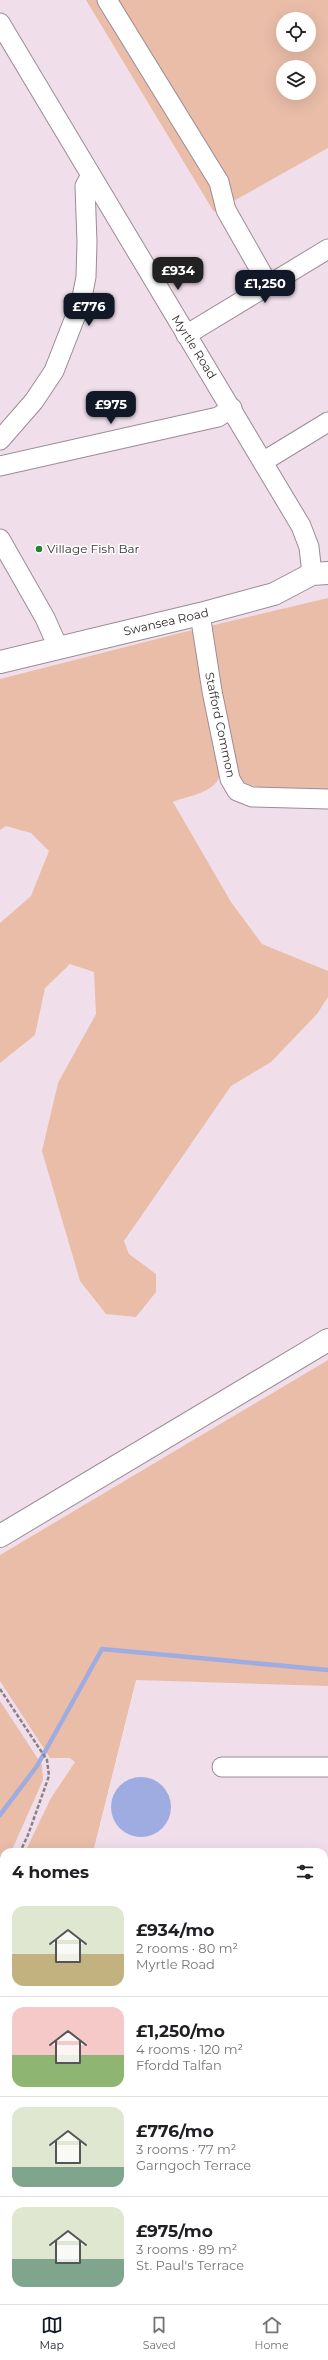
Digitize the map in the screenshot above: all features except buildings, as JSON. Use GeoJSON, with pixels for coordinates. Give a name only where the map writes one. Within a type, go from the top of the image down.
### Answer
{"type":"FeatureCollection","features":[{"type":"Feature","properties":{"kind":"main road","name":"Swansea Road"},"geometry":{"type":"LineString","coordinates":[[0,662],[200,614],[274,594],[320,574]]}},
{"type":"Feature","properties":{"kind":"main road"},"geometry":{"type":"LineString","coordinates":[[0,1536],[328,1340]]}},
{"type":"Feature","properties":{"kind":"street"},"geometry":{"type":"LineString","coordinates":[[107,0],[219,182],[226,210],[240,238],[268,284]]}},
{"type":"Feature","properties":{"kind":"street","name":"Myrtle Road"},"geometry":{"type":"LineString","coordinates":[[0,23],[186,335],[264,461],[306,535],[320,574]]}},
{"type":"Feature","properties":{"kind":"street"},"geometry":{"type":"LineString","coordinates":[[0,440],[34,401],[54,371],[81,302],[86,277],[87,242],[85,186],[91,175]]}},
{"type":"Feature","properties":{"kind":"street"},"geometry":{"type":"LineString","coordinates":[[186,335],[328,248]]}},
{"type":"Feature","properties":{"kind":"street"},"geometry":{"type":"LineString","coordinates":[[0,466],[218,417],[232,408]]}},
{"type":"Feature","properties":{"kind":"street"},"geometry":{"type":"LineString","coordinates":[[264,461],[328,422]]}},
{"type":"Feature","properties":{"kind":"street"},"geometry":{"type":"LineString","coordinates":[[0,539],[45,618],[58,647]]}},
{"type":"Feature","properties":{"kind":"street","name":"Stafford Common"},"geometry":{"type":"LineString","coordinates":[[200,614],[212,691],[230,778],[237,791],[252,797],[328,799]]}},
{"type":"Feature","properties":{"kind":"street"},"geometry":{"type":"LineString","coordinates":[[222,1767],[328,1767]]}},
{"type":"Feature","properties":{"kind":"path"},"geometry":{"type":"LineString","coordinates":[[0,1689],[47,1760],[49,1776],[22,1848]]}},
{"type":"Feature","properties":{"kind":"shaded area"},"geometry":{"type":"Polygon","coordinates":[[[86,0],[328,0],[328,148],[214,212],[86,0]]]}},
{"type":"Feature","properties":{"kind":"shaded area"},"geometry":{"type":"Polygon","coordinates":[[[328,598],[328,790],[266,788],[243,782],[234,776],[206,627],[328,598]]]}},
{"type":"Feature","properties":{"kind":"shaded area"},"geometry":{"type":"Polygon","coordinates":[[[196,629],[220,775],[217,781],[207,790],[173,802],[231,902],[262,944],[328,971],[328,997],[317,1014],[271,1062],[231,1086],[124,1241],[129,1254],[156,1274],[156,1292],[136,1317],[106,1314],[80,1281],[42,1151],[58,1083],[96,1014],[94,972],[70,964],[45,988],[35,1035],[0,1063],[0,923],[31,896],[49,851],[31,833],[6,826],[0,830],[0,679],[196,629]]]}},
{"type":"Feature","properties":{"kind":"shaded area"},"geometry":{"type":"Polygon","coordinates":[[[328,1360],[328,1686],[136,1680],[94,1848],[27,1848],[51,1798],[75,1762],[70,1758],[50,1758],[0,1681],[0,1555],[328,1360]]]}},
{"type":"Feature","properties":{"kind":"shaded area"},"geometry":{"type":"Polygon","coordinates":[[[0,1701],[42,1765],[43,1780],[13,1848],[0,1848],[0,1701]]]}},
{"type":"Feature","properties":{"kind":"water"},"geometry":{"type":"Polygon","coordinates":[[[141,1777],[153,1779],[166,1790],[169,1795],[171,1807],[169,1819],[158,1832],[153,1835],[141,1837],[129,1835],[116,1824],[113,1819],[111,1807],[113,1795],[124,1782],[129,1779],[141,1777]]]}},
{"type":"Feature","properties":{"kind":"waterway"},"geometry":{"type":"LineString","coordinates":[[0,1815],[37,1766],[102,1649],[328,1670]]}},
{"type":"Feature","properties":{"kind":"place","name":"Village Fish Bar"},"geometry":{"type":"Point","coordinates":[39,549]}}]}
